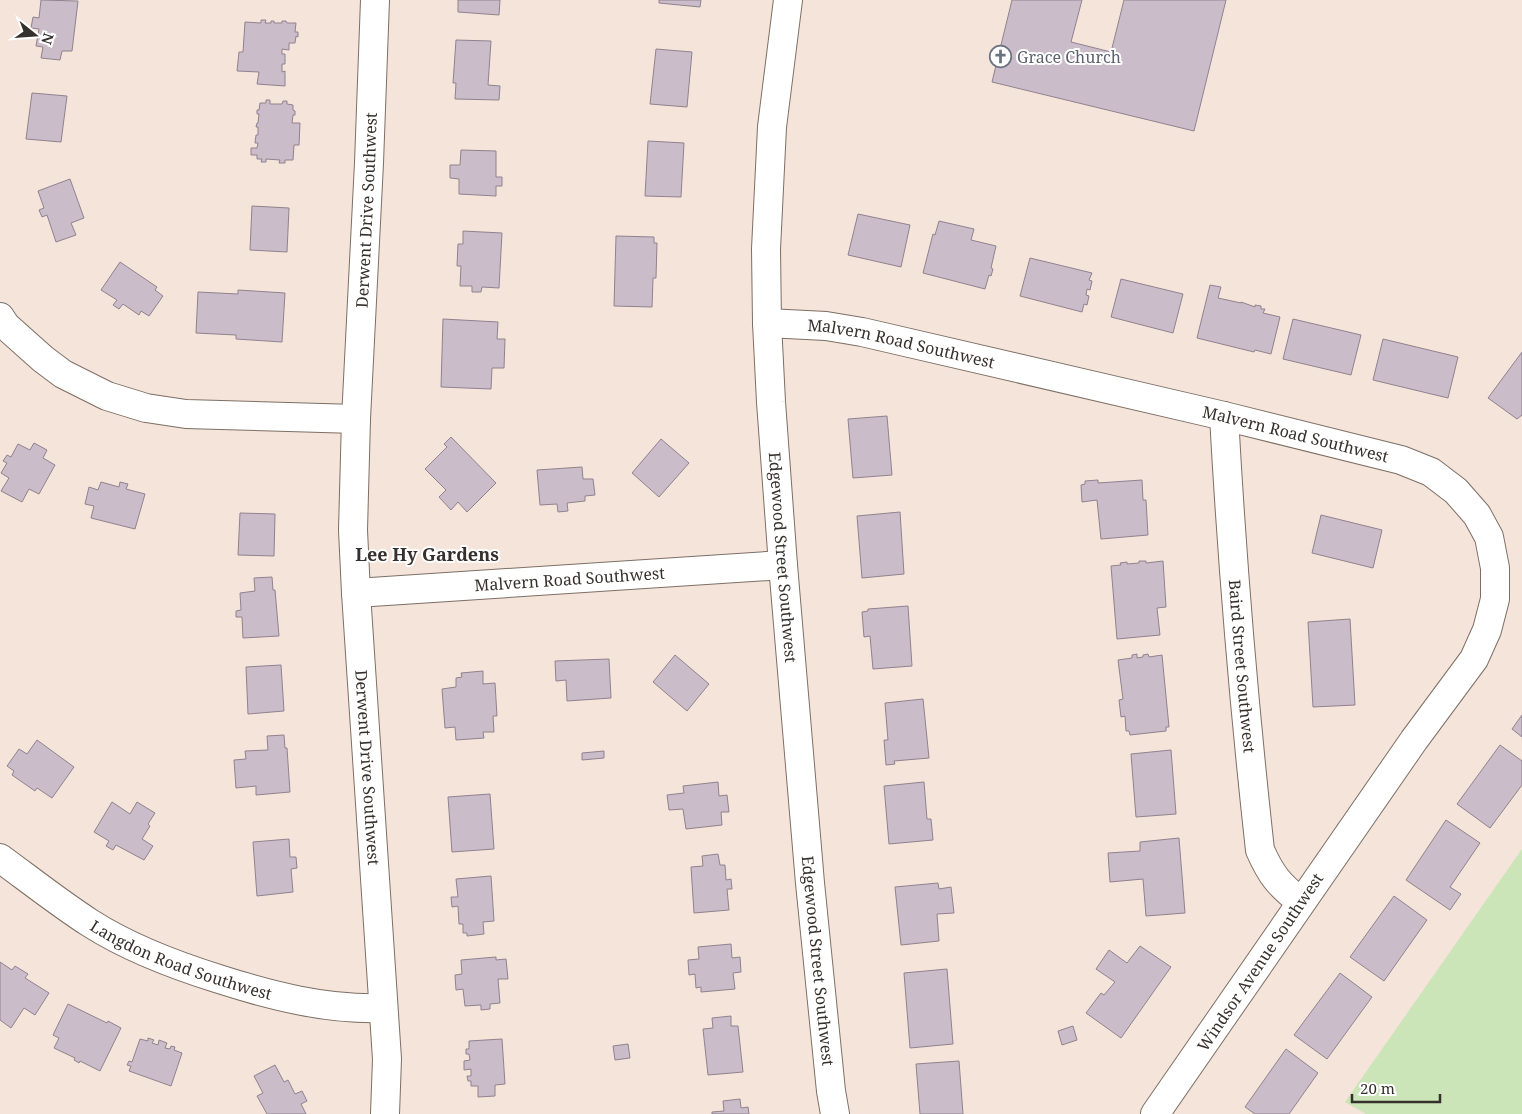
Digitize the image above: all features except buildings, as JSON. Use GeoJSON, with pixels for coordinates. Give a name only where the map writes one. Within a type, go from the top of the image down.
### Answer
{"type":"FeatureCollection","features":[{"type":"Feature","properties":{"kind":"street","name":"Derwent Drive Southwest"},"geometry":{"type":"LineString","coordinates":[[375,0],[356,419],[353,530],[387,1059],[385,1114]]}},
{"type":"Feature","properties":{"kind":"street","name":"Edgewood Street Southwest"},"geometry":{"type":"LineString","coordinates":[[788,0],[772,127],[766,249],[766,323],[783,565],[810,883],[831,1091],[835,1114]]}},
{"type":"Feature","properties":{"kind":"street"},"geometry":{"type":"LineString","coordinates":[[0,317],[6,326],[63,374],[107,396],[146,408],[186,414],[356,419]]}},
{"type":"Feature","properties":{"kind":"street","name":"Malvern Road Southwest"},"geometry":{"type":"LineString","coordinates":[[766,323],[826,326],[862,332],[1224,416],[1402,460],[1430,472],[1456,491],[1477,515],[1489,537],[1495,568],[1495,599],[1487,630],[1474,659],[1364,811]]}},
{"type":"Feature","properties":{"kind":"street","name":"Baird Street Southwest"},"geometry":{"type":"LineString","coordinates":[[1224,416],[1232,554],[1247,730],[1260,850],[1268,868],[1282,887],[1301,902]]}},
{"type":"Feature","properties":{"kind":"street","name":"Malvern Road Southwest"},"geometry":{"type":"LineString","coordinates":[[356,593],[783,565]]}},
{"type":"Feature","properties":{"kind":"street","name":"Windsor Avenue Southwest"},"geometry":{"type":"LineString","coordinates":[[1155,1114],[1364,811]]}},
{"type":"Feature","properties":{"kind":"street","name":"Langdon Road Southwest"},"geometry":{"type":"LineString","coordinates":[[0,858],[90,923],[133,947],[190,970],[271,995],[324,1005],[370,1009],[383,1008]]}},
{"type":"Feature","properties":{"kind":"green space"},"geometry":{"type":"Polygon","coordinates":[[[1522,849],[1522,1114],[1366,1114],[1345,1102],[1522,849]]]}},
{"type":"Feature","properties":{"kind":"place","name":"Grace Church"},"geometry":{"type":"Point","coordinates":[1001,57]}},
{"type":"Feature","properties":{"kind":"district","name":"Lee Hy Gardens"},"geometry":{"type":"Point","coordinates":[427,555]}}]}
